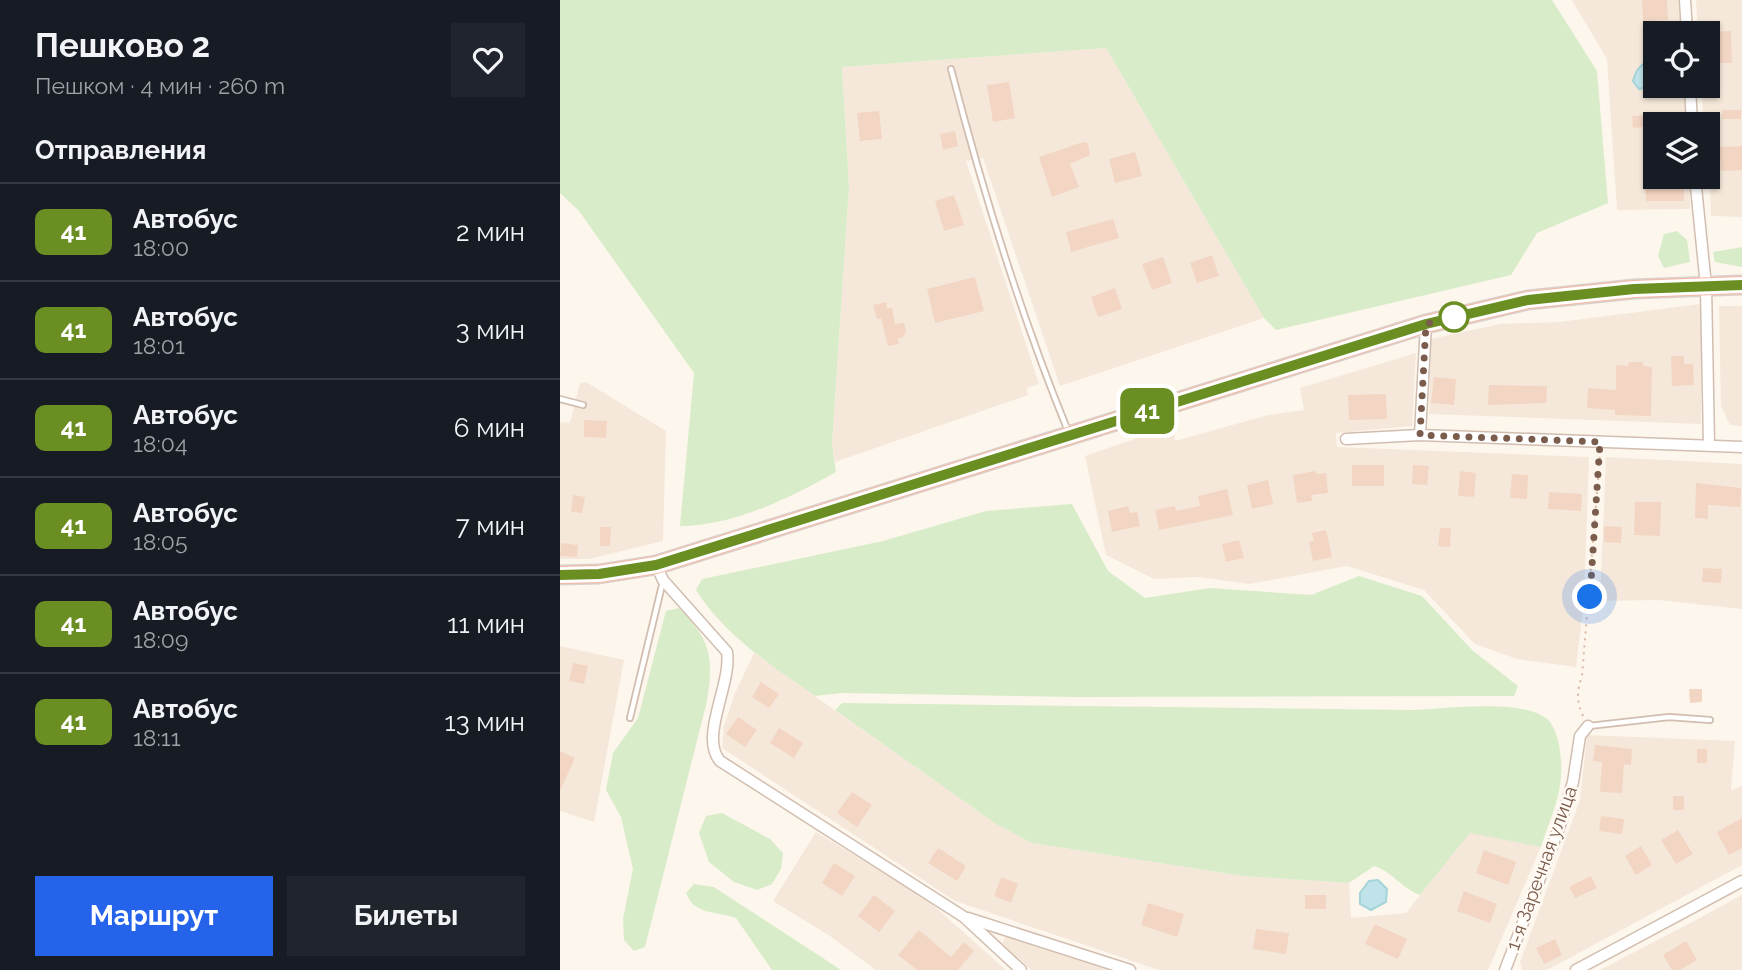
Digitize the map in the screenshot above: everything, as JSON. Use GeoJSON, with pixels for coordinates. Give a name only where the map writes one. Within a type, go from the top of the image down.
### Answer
{"type":"FeatureCollection","features":[{"type":"Feature","properties":{"kind":"highway"},"geometry":{"type":"LineString","coordinates":[[560,575],[659,573],[1070,436],[1426,324],[1528,300],[1742,285]]}},
{"type":"Feature","properties":{"kind":"street"},"geometry":{"type":"LineString","coordinates":[[1685,0],[1686,21]]}},
{"type":"Feature","properties":{"kind":"street"},"geometry":{"type":"LineString","coordinates":[[1696,189],[1706,286],[1709,445]]}},
{"type":"Feature","properties":{"kind":"street"},"geometry":{"type":"LineString","coordinates":[[1420,435],[1426,324]]}},
{"type":"Feature","properties":{"kind":"street"},"geometry":{"type":"LineString","coordinates":[[1346,439],[1420,435],[1742,447]]}},
{"type":"Feature","properties":{"kind":"street"},"geometry":{"type":"LineString","coordinates":[[659,573],[727,652],[729,666],[712,740],[713,754],[964,917],[1021,970]]}},
{"type":"Feature","properties":{"kind":"street","name":"1-я Заречная улица"},"geometry":{"type":"LineString","coordinates":[[1505,970],[1559,828],[1573,782],[1580,736],[1588,726]]}},
{"type":"Feature","properties":{"kind":"street"},"geometry":{"type":"LineString","coordinates":[[1576,970],[1742,881]]}},
{"type":"Feature","properties":{"kind":"street"},"geometry":{"type":"LineString","coordinates":[[964,917],[1130,970]]}},
{"type":"Feature","properties":{"kind":"lane"},"geometry":{"type":"LineString","coordinates":[[951,69],[1001,244],[1070,436]]}},
{"type":"Feature","properties":{"kind":"lane"},"geometry":{"type":"LineString","coordinates":[[560,399],[583,405]]}},
{"type":"Feature","properties":{"kind":"lane"},"geometry":{"type":"LineString","coordinates":[[630,718],[659,573]]}},
{"type":"Feature","properties":{"kind":"lane"},"geometry":{"type":"LineString","coordinates":[[1588,726],[1669,717],[1710,720]]}},
{"type":"Feature","properties":{"kind":"path"},"geometry":{"type":"LineString","coordinates":[[1588,726],[1578,705],[1577,692],[1582,676],[1592,570],[1600,442]]}},
{"type":"Feature","properties":{"kind":"shaded area"},"geometry":{"type":"Polygon","coordinates":[[[1572,0],[1678,0],[1680,21],[1643,21],[1643,64],[1635,73],[1639,89],[1643,88],[1643,98],[1685,98],[1685,112],[1643,112],[1643,189],[1689,189],[1690,209],[1617,210],[1607,59],[1572,0]]]}},
{"type":"Feature","properties":{"kind":"shaded area"},"geometry":{"type":"Polygon","coordinates":[[[1696,0],[1742,0],[1742,217],[1711,216],[1710,189],[1720,189],[1720,112],[1703,112],[1702,98],[1720,98],[1720,21],[1697,21],[1696,0]]]}},
{"type":"Feature","properties":{"kind":"shaded area"},"geometry":{"type":"Polygon","coordinates":[[[1106,48],[1264,318],[1060,386],[983,158],[966,161],[1039,384],[1027,388],[1028,395],[835,462],[832,444],[849,186],[842,67],[1106,48]]]}},
{"type":"Feature","properties":{"kind":"shaded area"},"geometry":{"type":"Polygon","coordinates":[[[1701,304],[1701,424],[1429,414],[1431,339],[1500,324],[1559,322],[1701,304]]]}},
{"type":"Feature","properties":{"kind":"shaded area"},"geometry":{"type":"Polygon","coordinates":[[[1719,306],[1742,306],[1742,426],[1730,425],[1721,406],[1719,306]]]}},
{"type":"Feature","properties":{"kind":"shaded area"},"geometry":{"type":"Polygon","coordinates":[[[1416,353],[1412,426],[1336,433],[1337,447],[1589,457],[1584,601],[1576,667],[1517,659],[1475,644],[1424,590],[1347,566],[1249,584],[1199,577],[1154,579],[1106,555],[1085,456],[1173,426],[1175,441],[1268,415],[1304,410],[1300,388],[1416,353]]]}},
{"type":"Feature","properties":{"kind":"shaded area"},"geometry":{"type":"Polygon","coordinates":[[[586,382],[666,431],[663,541],[589,559],[560,559],[560,422],[570,423],[580,383],[586,382]]]}},
{"type":"Feature","properties":{"kind":"shaded area"},"geometry":{"type":"Polygon","coordinates":[[[1606,457],[1742,464],[1742,609],[1658,600],[1600,601],[1606,457]]]}},
{"type":"Feature","properties":{"kind":"shaded area"},"geometry":{"type":"Polygon","coordinates":[[[560,646],[624,660],[594,822],[560,811],[560,646]]]}},
{"type":"Feature","properties":{"kind":"shaded area"},"geometry":{"type":"Polygon","coordinates":[[[754,653],[996,824],[1032,843],[1243,876],[1349,883],[1351,918],[1406,913],[1470,832],[1541,847],[1488,970],[1159,970],[955,901],[722,748],[724,726],[735,693],[754,653]]]}},
{"type":"Feature","properties":{"kind":"shaded area"},"geometry":{"type":"Polygon","coordinates":[[[1587,735],[1735,741],[1731,790],[1742,786],[1742,865],[1547,970],[1522,970],[1520,962],[1580,800],[1587,735]]]}},
{"type":"Feature","properties":{"kind":"shaded area"},"geometry":{"type":"Polygon","coordinates":[[[816,832],[925,898],[1006,970],[876,970],[830,936],[773,901],[816,832]]]}},
{"type":"Feature","properties":{"kind":"shaded area"},"geometry":{"type":"Polygon","coordinates":[[[1742,895],[1742,970],[1600,970],[1696,920],[1742,895]]]}},
{"type":"Feature","properties":{"kind":"shaded area"},"geometry":{"type":"Polygon","coordinates":[[[1007,935],[1116,970],[1031,970],[1002,943],[1007,935]]]}},
{"type":"Feature","properties":{"kind":"green space"},"geometry":{"type":"Polygon","coordinates":[[[560,0],[1552,0],[1597,71],[1608,203],[1537,233],[1511,275],[1276,330],[1264,318],[1106,48],[842,67],[849,186],[832,444],[836,472],[780,501],[741,516],[700,525],[680,526],[694,373],[579,211],[560,193],[560,0]]]}},
{"type":"Feature","properties":{"kind":"green space"},"geometry":{"type":"Polygon","coordinates":[[[1677,231],[1687,240],[1690,262],[1664,268],[1658,256],[1664,234],[1677,231]]]}},
{"type":"Feature","properties":{"kind":"green space"},"geometry":{"type":"Polygon","coordinates":[[[1742,247],[1742,267],[1715,262],[1713,252],[1742,247]]]}},
{"type":"Feature","properties":{"kind":"green space"},"geometry":{"type":"Polygon","coordinates":[[[1072,504],[1108,571],[1145,598],[1210,588],[1311,595],[1359,576],[1422,596],[1472,650],[1518,686],[1514,696],[1076,697],[842,693],[815,696],[735,635],[707,606],[696,590],[702,579],[883,541],[986,511],[1072,504]]]}},
{"type":"Feature","properties":{"kind":"green space"},"geometry":{"type":"Polygon","coordinates":[[[679,608],[698,630],[708,650],[710,672],[707,701],[645,947],[634,951],[624,940],[623,919],[633,869],[621,817],[606,790],[613,753],[638,718],[666,611],[679,608]]]}},
{"type":"Feature","properties":{"kind":"green space"},"geometry":{"type":"Polygon","coordinates":[[[842,703],[1413,710],[1506,707],[1539,714],[1550,722],[1559,744],[1561,778],[1557,801],[1541,847],[1470,833],[1420,895],[1374,866],[1349,883],[1243,876],[1032,843],[996,824],[835,710],[842,703]]]}},
{"type":"Feature","properties":{"kind":"green space"},"geometry":{"type":"Polygon","coordinates":[[[722,813],[770,839],[783,853],[781,869],[772,884],[757,890],[734,882],[709,862],[699,833],[706,816],[722,813]]]}},
{"type":"Feature","properties":{"kind":"green space"},"geometry":{"type":"Polygon","coordinates":[[[694,884],[714,887],[841,970],[772,970],[736,918],[706,911],[694,905],[686,893],[694,884]]]}},
{"type":"Feature","properties":{"kind":"water"},"geometry":{"type":"Polygon","coordinates":[[[1643,64],[1643,88],[1639,89],[1633,81],[1643,64]]]}},
{"type":"Feature","properties":{"kind":"water"},"geometry":{"type":"Polygon","coordinates":[[[1378,880],[1387,889],[1386,902],[1371,910],[1360,904],[1360,893],[1369,881],[1378,880]]]}},
{"type":"Feature","properties":{"kind":"building"},"geometry":{"type":"Polygon","coordinates":[[[1642,0],[1667,0],[1668,20],[1643,21],[1642,0]]]}},
{"type":"Feature","properties":{"kind":"building"},"geometry":{"type":"Polygon","coordinates":[[[1731,31],[1732,63],[1720,63],[1720,32],[1731,31]]]}},
{"type":"Feature","properties":{"kind":"building"},"geometry":{"type":"Polygon","coordinates":[[[1009,82],[1015,118],[993,122],[987,85],[1009,82]]]}},
{"type":"Feature","properties":{"kind":"building"},"geometry":{"type":"Polygon","coordinates":[[[1722,110],[1741,110],[1741,119],[1722,119],[1722,110]]]}},
{"type":"Feature","properties":{"kind":"building"},"geometry":{"type":"Polygon","coordinates":[[[879,111],[882,139],[860,141],[857,113],[879,111]]]}},
{"type":"Feature","properties":{"kind":"building"},"geometry":{"type":"Polygon","coordinates":[[[1643,115],[1643,127],[1633,128],[1632,116],[1643,115]]]}},
{"type":"Feature","properties":{"kind":"building"},"geometry":{"type":"Polygon","coordinates":[[[955,131],[958,146],[943,150],[940,134],[955,131]]]}},
{"type":"Feature","properties":{"kind":"building"},"geometry":{"type":"Polygon","coordinates":[[[1083,142],[1088,143],[1090,155],[1070,164],[1079,187],[1052,197],[1039,157],[1083,142]]]}},
{"type":"Feature","properties":{"kind":"building"},"geometry":{"type":"Polygon","coordinates":[[[1742,146],[1742,170],[1721,171],[1720,147],[1742,146]]]}},
{"type":"Feature","properties":{"kind":"building"},"geometry":{"type":"Polygon","coordinates":[[[1135,152],[1142,176],[1115,183],[1109,159],[1135,152]]]}},
{"type":"Feature","properties":{"kind":"building"},"geometry":{"type":"Polygon","coordinates":[[[1645,189],[1684,189],[1684,201],[1646,201],[1645,189]]]}},
{"type":"Feature","properties":{"kind":"building"},"geometry":{"type":"Polygon","coordinates":[[[954,195],[964,225],[944,231],[935,201],[954,195]]]}},
{"type":"Feature","properties":{"kind":"building"},"geometry":{"type":"Polygon","coordinates":[[[1113,219],[1119,238],[1071,252],[1066,232],[1113,219]]]}},
{"type":"Feature","properties":{"kind":"building"},"geometry":{"type":"Polygon","coordinates":[[[1212,255],[1219,276],[1197,283],[1190,263],[1212,255]]]}},
{"type":"Feature","properties":{"kind":"building"},"geometry":{"type":"Polygon","coordinates":[[[1163,257],[1172,283],[1152,290],[1142,264],[1163,257]]]}},
{"type":"Feature","properties":{"kind":"building"},"geometry":{"type":"Polygon","coordinates":[[[975,277],[984,311],[935,323],[927,289],[975,277]]]}},
{"type":"Feature","properties":{"kind":"building"},"geometry":{"type":"Polygon","coordinates":[[[1115,288],[1122,309],[1098,317],[1091,297],[1115,288]]]}},
{"type":"Feature","properties":{"kind":"building"},"geometry":{"type":"Polygon","coordinates":[[[886,302],[887,309],[892,307],[895,324],[904,323],[906,331],[903,337],[897,339],[899,344],[888,346],[881,318],[877,319],[873,305],[886,302]]]}},
{"type":"Feature","properties":{"kind":"building"},"geometry":{"type":"Polygon","coordinates":[[[1671,356],[1684,356],[1684,364],[1693,364],[1694,385],[1672,386],[1671,356]]]}},
{"type":"Feature","properties":{"kind":"building"},"geometry":{"type":"Polygon","coordinates":[[[1629,362],[1643,362],[1643,366],[1652,367],[1651,416],[1615,415],[1615,410],[1587,408],[1588,388],[1616,390],[1616,365],[1628,366],[1629,362]]]}},
{"type":"Feature","properties":{"kind":"building"},"geometry":{"type":"Polygon","coordinates":[[[1434,377],[1456,379],[1454,405],[1431,403],[1434,377]]]}},
{"type":"Feature","properties":{"kind":"building"},"geometry":{"type":"Polygon","coordinates":[[[1489,385],[1547,386],[1546,403],[1488,405],[1489,385]]]}},
{"type":"Feature","properties":{"kind":"building"},"geometry":{"type":"Polygon","coordinates":[[[1386,394],[1387,419],[1349,420],[1348,395],[1386,394]]]}},
{"type":"Feature","properties":{"kind":"building"},"geometry":{"type":"Polygon","coordinates":[[[584,420],[607,421],[606,438],[584,437],[584,420]]]}},
{"type":"Feature","properties":{"kind":"building"},"geometry":{"type":"Polygon","coordinates":[[[1352,465],[1384,465],[1384,486],[1352,486],[1352,465]]]}},
{"type":"Feature","properties":{"kind":"building"},"geometry":{"type":"Polygon","coordinates":[[[1413,465],[1429,466],[1427,485],[1412,484],[1413,465]]]}},
{"type":"Feature","properties":{"kind":"building"},"geometry":{"type":"Polygon","coordinates":[[[1316,471],[1316,474],[1326,473],[1328,493],[1311,495],[1312,501],[1297,503],[1293,475],[1316,471]]]}},
{"type":"Feature","properties":{"kind":"building"},"geometry":{"type":"Polygon","coordinates":[[[1460,471],[1476,473],[1474,497],[1458,496],[1460,471]]]}},
{"type":"Feature","properties":{"kind":"building"},"geometry":{"type":"Polygon","coordinates":[[[1512,474],[1528,475],[1527,499],[1510,498],[1512,474]]]}},
{"type":"Feature","properties":{"kind":"building"},"geometry":{"type":"Polygon","coordinates":[[[1268,480],[1273,504],[1252,509],[1247,485],[1268,480]]]}},
{"type":"Feature","properties":{"kind":"building"},"geometry":{"type":"Polygon","coordinates":[[[1696,483],[1741,488],[1740,507],[1708,505],[1708,519],[1695,518],[1696,483]]]}},
{"type":"Feature","properties":{"kind":"building"},"geometry":{"type":"Polygon","coordinates":[[[1227,489],[1233,515],[1159,530],[1155,510],[1175,506],[1176,511],[1200,506],[1198,496],[1227,489]]]}},
{"type":"Feature","properties":{"kind":"building"},"geometry":{"type":"Polygon","coordinates":[[[1549,492],[1582,494],[1581,511],[1548,509],[1549,492]]]}},
{"type":"Feature","properties":{"kind":"building"},"geometry":{"type":"Polygon","coordinates":[[[573,495],[585,497],[582,513],[571,512],[573,495]]]}},
{"type":"Feature","properties":{"kind":"building"},"geometry":{"type":"Polygon","coordinates":[[[1635,502],[1661,502],[1660,536],[1634,535],[1635,502]]]}},
{"type":"Feature","properties":{"kind":"building"},"geometry":{"type":"Polygon","coordinates":[[[1128,506],[1130,513],[1137,512],[1140,526],[1112,532],[1108,511],[1128,506]]]}},
{"type":"Feature","properties":{"kind":"building"},"geometry":{"type":"Polygon","coordinates":[[[1604,526],[1622,527],[1621,543],[1604,542],[1604,526]]]}},
{"type":"Feature","properties":{"kind":"building"},"geometry":{"type":"Polygon","coordinates":[[[600,527],[611,527],[610,546],[600,546],[600,527]]]}},
{"type":"Feature","properties":{"kind":"building"},"geometry":{"type":"Polygon","coordinates":[[[1440,528],[1451,528],[1450,547],[1438,546],[1440,528]]]}},
{"type":"Feature","properties":{"kind":"building"},"geometry":{"type":"Polygon","coordinates":[[[1326,530],[1332,557],[1313,561],[1309,542],[1314,541],[1312,533],[1326,530]]]}},
{"type":"Feature","properties":{"kind":"building"},"geometry":{"type":"Polygon","coordinates":[[[1239,540],[1244,558],[1226,562],[1222,544],[1239,540]]]}},
{"type":"Feature","properties":{"kind":"building"},"geometry":{"type":"Polygon","coordinates":[[[561,543],[578,545],[577,557],[560,556],[561,543]]]}},
{"type":"Feature","properties":{"kind":"building"},"geometry":{"type":"Polygon","coordinates":[[[1703,568],[1722,569],[1721,583],[1702,582],[1703,568]]]}},
{"type":"Feature","properties":{"kind":"building"},"geometry":{"type":"Polygon","coordinates":[[[573,663],[588,666],[584,684],[569,681],[573,663]]]}},
{"type":"Feature","properties":{"kind":"building"},"geometry":{"type":"Polygon","coordinates":[[[761,682],[779,694],[769,708],[752,697],[761,682]]]}},
{"type":"Feature","properties":{"kind":"building"},"geometry":{"type":"Polygon","coordinates":[[[1689,689],[1702,689],[1702,702],[1690,703],[1689,689]]]}},
{"type":"Feature","properties":{"kind":"building"},"geometry":{"type":"Polygon","coordinates":[[[738,717],[757,730],[745,747],[726,734],[738,717]]]}},
{"type":"Feature","properties":{"kind":"building"},"geometry":{"type":"Polygon","coordinates":[[[779,728],[803,743],[794,758],[770,743],[779,728]]]}},
{"type":"Feature","properties":{"kind":"building"},"geometry":{"type":"Polygon","coordinates":[[[1595,745],[1632,749],[1631,765],[1624,764],[1622,793],[1600,792],[1602,762],[1593,761],[1595,745]]]}},
{"type":"Feature","properties":{"kind":"building"},"geometry":{"type":"Polygon","coordinates":[[[1697,749],[1707,749],[1707,763],[1697,763],[1697,749]]]}},
{"type":"Feature","properties":{"kind":"building"},"geometry":{"type":"Polygon","coordinates":[[[560,751],[575,758],[560,791],[560,751]]]}},
{"type":"Feature","properties":{"kind":"building"},"geometry":{"type":"Polygon","coordinates":[[[852,792],[872,805],[857,827],[837,813],[852,792]]]}},
{"type":"Feature","properties":{"kind":"building"},"geometry":{"type":"Polygon","coordinates":[[[1673,796],[1684,796],[1684,810],[1673,810],[1673,796]]]}},
{"type":"Feature","properties":{"kind":"building"},"geometry":{"type":"Polygon","coordinates":[[[1601,816],[1624,819],[1622,834],[1599,831],[1601,816]]]}},
{"type":"Feature","properties":{"kind":"building"},"geometry":{"type":"Polygon","coordinates":[[[1742,818],[1742,848],[1729,855],[1717,832],[1742,818]]]}},
{"type":"Feature","properties":{"kind":"building"},"geometry":{"type":"Polygon","coordinates":[[[1678,830],[1693,854],[1676,864],[1661,840],[1678,830]]]}},
{"type":"Feature","properties":{"kind":"building"},"geometry":{"type":"Polygon","coordinates":[[[1641,846],[1652,865],[1636,875],[1625,856],[1641,846]]]}},
{"type":"Feature","properties":{"kind":"building"},"geometry":{"type":"Polygon","coordinates":[[[938,848],[966,866],[957,881],[928,863],[938,848]]]}},
{"type":"Feature","properties":{"kind":"building"},"geometry":{"type":"Polygon","coordinates":[[[1484,850],[1516,862],[1508,885],[1476,873],[1484,850]]]}},
{"type":"Feature","properties":{"kind":"building"},"geometry":{"type":"Polygon","coordinates":[[[834,863],[855,876],[842,896],[822,883],[834,863]]]}},
{"type":"Feature","properties":{"kind":"building"},"geometry":{"type":"Polygon","coordinates":[[[1591,876],[1597,888],[1575,898],[1569,887],[1591,876]]]}},
{"type":"Feature","properties":{"kind":"building"},"geometry":{"type":"Polygon","coordinates":[[[1001,877],[1018,884],[1011,903],[994,896],[1001,877]]]}},
{"type":"Feature","properties":{"kind":"building"},"geometry":{"type":"Polygon","coordinates":[[[1464,891],[1497,904],[1490,923],[1457,911],[1464,891]]]}},
{"type":"Feature","properties":{"kind":"building"},"geometry":{"type":"Polygon","coordinates":[[[874,895],[895,911],[879,932],[858,916],[874,895]]]}},
{"type":"Feature","properties":{"kind":"building"},"geometry":{"type":"Polygon","coordinates":[[[1305,895],[1326,895],[1326,909],[1305,909],[1305,895]]]}},
{"type":"Feature","properties":{"kind":"building"},"geometry":{"type":"Polygon","coordinates":[[[1148,903],[1184,914],[1177,937],[1141,925],[1148,903]]]}},
{"type":"Feature","properties":{"kind":"building"},"geometry":{"type":"Polygon","coordinates":[[[1375,924],[1407,939],[1398,959],[1365,944],[1375,924]]]}},
{"type":"Feature","properties":{"kind":"building"},"geometry":{"type":"Polygon","coordinates":[[[1256,929],[1289,933],[1286,954],[1253,949],[1256,929]]]}},
{"type":"Feature","properties":{"kind":"building"},"geometry":{"type":"Polygon","coordinates":[[[919,930],[951,957],[964,942],[974,951],[958,970],[917,970],[898,955],[919,930]]]}},
{"type":"Feature","properties":{"kind":"building"},"geometry":{"type":"Polygon","coordinates":[[[1555,939],[1562,955],[1544,964],[1536,948],[1555,939]]]}},
{"type":"Feature","properties":{"kind":"building"},"geometry":{"type":"Polygon","coordinates":[[[1686,941],[1697,960],[1680,970],[1672,970],[1663,955],[1686,941]]]}},
{"type":"Feature","properties":{"kind":"bus line","name":"41"},"geometry":{"type":"LineString","coordinates":[[560,575],[599,574],[656,565],[1426,324],[1528,300],[1634,289],[1742,285]]}},
{"type":"Feature","properties":{"kind":"route"},"geometry":{"type":"LineString","coordinates":[[1454,317],[1426,324],[1420,435],[1600,442],[1590,597]]}}]}
